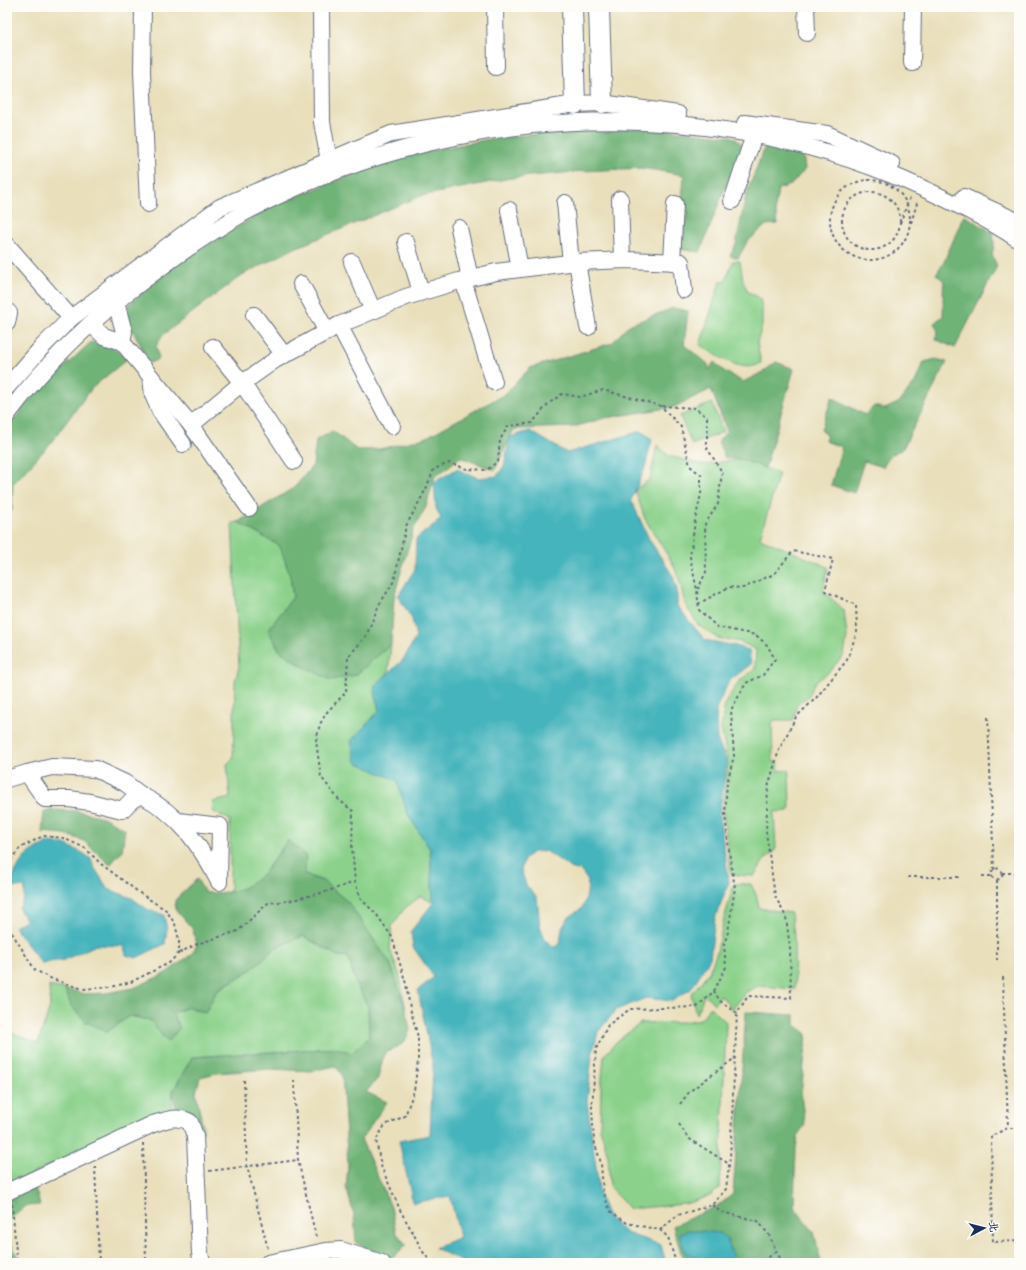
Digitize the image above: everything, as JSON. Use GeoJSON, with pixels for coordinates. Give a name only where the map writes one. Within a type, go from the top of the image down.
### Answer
{"type":"FeatureCollection","features":[{"type":"Feature","properties":{"kind":"main road"},"geometry":{"type":"LineString","coordinates":[[572,7],[575,104]]}},
{"type":"Feature","properties":{"kind":"main road"},"geometry":{"type":"LineString","coordinates":[[599,7],[602,103]]}},
{"type":"Feature","properties":{"kind":"street"},"geometry":{"type":"LineString","coordinates":[[143,7],[142,72],[148,204]]}},
{"type":"Feature","properties":{"kind":"street"},"geometry":{"type":"LineString","coordinates":[[321,7],[322,122],[329,161]]}},
{"type":"Feature","properties":{"kind":"street"},"geometry":{"type":"LineString","coordinates":[[495,7],[496,67]]}},
{"type":"Feature","properties":{"kind":"street"},"geometry":{"type":"LineString","coordinates":[[806,7],[807,33]]}},
{"type":"Feature","properties":{"kind":"street"},"geometry":{"type":"LineString","coordinates":[[912,63],[913,7]]}},
{"type":"Feature","properties":{"kind":"street"},"geometry":{"type":"LineString","coordinates":[[7,387],[43,346],[71,318],[220,207],[391,134],[575,104],[602,103],[827,134],[1019,222]]}},
{"type":"Feature","properties":{"kind":"street"},"geometry":{"type":"LineString","coordinates":[[7,415],[19,399],[68,345],[116,302],[180,252],[242,215],[307,183],[368,160],[445,138],[517,126],[589,121],[661,122],[734,131],[811,148],[874,167],[941,196],[1004,230],[1019,240]]}},
{"type":"Feature","properties":{"kind":"street"},"geometry":{"type":"LineString","coordinates":[[732,200],[754,135]]}},
{"type":"Feature","properties":{"kind":"street"},"geometry":{"type":"LineString","coordinates":[[620,199],[622,260]]}},
{"type":"Feature","properties":{"kind":"street"},"geometry":{"type":"LineString","coordinates":[[565,204],[574,263],[588,327]]}},
{"type":"Feature","properties":{"kind":"street"},"geometry":{"type":"LineString","coordinates":[[672,262],[675,204]]}},
{"type":"Feature","properties":{"kind":"street"},"geometry":{"type":"LineString","coordinates":[[509,210],[520,269]]}},
{"type":"Feature","properties":{"kind":"street"},"geometry":{"type":"LineString","coordinates":[[459,228],[467,279],[494,382]]}},
{"type":"Feature","properties":{"kind":"street"},"geometry":{"type":"LineString","coordinates":[[406,242],[421,292]]}},
{"type":"Feature","properties":{"kind":"street"},"geometry":{"type":"LineString","coordinates":[[7,245],[71,318]]}},
{"type":"Feature","properties":{"kind":"street"},"geometry":{"type":"LineString","coordinates":[[191,425],[242,383],[275,360],[333,329],[406,297],[467,279],[496,272],[574,263],[622,260],[681,262],[684,290]]}},
{"type":"Feature","properties":{"kind":"street"},"geometry":{"type":"LineString","coordinates":[[352,262],[373,311]]}},
{"type":"Feature","properties":{"kind":"street"},"geometry":{"type":"LineString","coordinates":[[301,284],[333,329],[392,426]]}},
{"type":"Feature","properties":{"kind":"street"},"geometry":{"type":"LineString","coordinates":[[116,302],[124,332],[122,342]]}},
{"type":"Feature","properties":{"kind":"street"},"geometry":{"type":"LineString","coordinates":[[7,311],[7,323]]}},
{"type":"Feature","properties":{"kind":"street"},"geometry":{"type":"LineString","coordinates":[[254,315],[284,355]]}},
{"type":"Feature","properties":{"kind":"street"},"geometry":{"type":"LineString","coordinates":[[91,324],[104,336],[122,342],[191,425],[249,508]]}},
{"type":"Feature","properties":{"kind":"street"},"geometry":{"type":"LineString","coordinates":[[214,347],[242,383],[294,461]]}},
{"type":"Feature","properties":{"kind":"street"},"geometry":{"type":"LineString","coordinates":[[150,376],[153,395],[160,411],[183,444]]}},
{"type":"Feature","properties":{"kind":"street"},"geometry":{"type":"LineString","coordinates":[[7,779],[52,767],[96,770],[125,783],[141,796],[156,803],[178,821]]}},
{"type":"Feature","properties":{"kind":"street"},"geometry":{"type":"LineString","coordinates":[[27,773],[45,799],[69,799],[90,802],[122,810],[132,800],[141,796]]}},
{"type":"Feature","properties":{"kind":"street"},"geometry":{"type":"LineString","coordinates":[[9,1191],[143,1129],[171,1118],[184,1119],[190,1122],[195,1136],[200,1254],[202,1263]]}},
{"type":"Feature","properties":{"kind":"street"},"geometry":{"type":"LineString","coordinates":[[268,1256],[341,1250],[382,1263]]}},
{"type":"Feature","properties":{"kind":"path"},"geometry":{"type":"LineString","coordinates":[[910,226],[911,215],[908,204],[901,194],[892,186],[881,181],[869,180],[858,182],[847,187],[838,195],[832,206],[830,217],[831,229],[835,240],[842,249],[851,256],[862,260],[873,261],[888,256],[902,246],[907,237],[910,226],[918,186]]}},
{"type":"Feature","properties":{"kind":"path"},"geometry":{"type":"LineString","coordinates":[[900,225],[900,215],[897,207],[887,197],[874,192],[865,192],[857,195],[844,208],[842,217],[843,227],[847,237],[853,244],[862,249],[872,250],[882,248],[891,242],[897,234],[908,204],[918,186]]}},
{"type":"Feature","properties":{"kind":"path"},"geometry":{"type":"LineString","coordinates":[[432,1263],[423,1252],[401,1212],[381,1166],[376,1140],[385,1125],[405,1116],[414,1091],[418,1061],[418,1037],[406,984],[392,937],[377,915],[361,899],[355,882],[352,847],[353,811],[339,800],[321,777],[316,741],[320,724],[327,712],[346,692],[348,657],[366,636],[378,605],[394,581],[406,526],[426,489],[434,469],[450,463],[467,469],[487,470],[498,461],[500,440],[508,426],[532,424],[548,404],[562,394],[580,397],[603,390],[661,406],[695,408],[707,418],[707,448],[722,472],[718,504],[705,524],[706,572],[697,590]]}},
{"type":"Feature","properties":{"kind":"path"},"geometry":{"type":"LineString","coordinates":[[661,406],[681,427],[690,466],[701,475],[701,494],[690,557],[697,590],[699,610],[717,627],[756,635],[767,645],[775,659],[763,675],[746,683],[731,710],[734,756],[728,783],[725,814],[735,888],[728,932],[724,945],[726,967],[714,991],[697,1007],[630,1009],[608,1025],[596,1049],[592,1108],[594,1141],[601,1163],[603,1192],[610,1211],[627,1224],[660,1230],[668,1237],[676,1263]]}},
{"type":"Feature","properties":{"kind":"path"},"geometry":{"type":"LineString","coordinates":[[660,1230],[678,1215],[712,1205],[726,1189],[730,1164],[737,1014],[748,996],[791,998],[790,948],[786,918],[775,896],[766,832],[768,787],[779,750],[796,717],[816,698],[847,660],[857,632],[856,605],[825,591],[833,560],[793,551],[774,574],[743,588],[729,587],[698,604]]}},
{"type":"Feature","properties":{"kind":"path"},"geometry":{"type":"LineString","coordinates":[[988,717],[994,870],[991,876]]}},
{"type":"Feature","properties":{"kind":"path"},"geometry":{"type":"LineString","coordinates":[[7,865],[20,848],[43,836],[63,838],[84,848],[101,864],[141,894],[166,910],[175,924],[179,940],[179,953]]}},
{"type":"Feature","properties":{"kind":"path"},"geometry":{"type":"LineString","coordinates":[[994,870],[999,869],[1002,873],[1019,873]]}},
{"type":"Feature","properties":{"kind":"path"},"geometry":{"type":"LineString","coordinates":[[997,880],[1001,879],[1002,873]]}},
{"type":"Feature","properties":{"kind":"path"},"geometry":{"type":"LineString","coordinates":[[982,876],[991,876],[997,880]]}},
{"type":"Feature","properties":{"kind":"path"},"geometry":{"type":"LineString","coordinates":[[908,877],[959,877]]}},
{"type":"Feature","properties":{"kind":"path"},"geometry":{"type":"LineString","coordinates":[[997,880],[997,960]]}},
{"type":"Feature","properties":{"kind":"path"},"geometry":{"type":"LineString","coordinates":[[7,925],[35,970],[52,979],[83,989],[111,987],[131,982],[169,964],[179,953],[197,944],[238,931],[268,903],[325,892],[355,882]]}},
{"type":"Feature","properties":{"kind":"path"},"geometry":{"type":"LineString","coordinates":[[1003,977],[1008,1128]]}},
{"type":"Feature","properties":{"kind":"path"},"geometry":{"type":"LineString","coordinates":[[714,991],[720,1000],[737,1014]]}},
{"type":"Feature","properties":{"kind":"path"},"geometry":{"type":"LineString","coordinates":[[680,1104],[690,1091],[735,1058]]}},
{"type":"Feature","properties":{"kind":"path"},"geometry":{"type":"LineString","coordinates":[[244,1080],[247,1166],[268,1256]]}},
{"type":"Feature","properties":{"kind":"path"},"geometry":{"type":"LineString","coordinates":[[294,1080],[298,1160],[316,1237]]}},
{"type":"Feature","properties":{"kind":"path"},"geometry":{"type":"LineString","coordinates":[[679,1124],[688,1138],[730,1164]]}},
{"type":"Feature","properties":{"kind":"path"},"geometry":{"type":"LineString","coordinates":[[1019,1128],[1008,1128],[991,1136],[993,1242],[1019,1241]]}},
{"type":"Feature","properties":{"kind":"path"},"geometry":{"type":"LineString","coordinates":[[124,1263],[146,1263],[143,1129]]}},
{"type":"Feature","properties":{"kind":"path"},"geometry":{"type":"LineString","coordinates":[[196,1172],[298,1160]]}},
{"type":"Feature","properties":{"kind":"path"},"geometry":{"type":"LineString","coordinates":[[95,1167],[98,1263]]}},
{"type":"Feature","properties":{"kind":"path"},"geometry":{"type":"LineString","coordinates":[[9,1191],[17,1263]]}},
{"type":"Feature","properties":{"kind":"path"},"geometry":{"type":"LineString","coordinates":[[712,1205],[721,1212],[758,1221],[769,1235],[776,1251],[784,1263]]}},
{"type":"Feature","properties":{"kind":"path"},"geometry":{"type":"LineString","coordinates":[[766,1263],[768,1258],[776,1251]]}},
{"type":"Feature","properties":{"kind":"green space"},"geometry":{"type":"Polygon","coordinates":[[[651,128],[733,137],[742,144],[700,252],[678,249],[684,175],[642,168],[583,171],[511,178],[421,196],[295,248],[242,275],[164,334],[156,346],[159,359],[149,363],[136,336],[125,319],[127,306],[175,264],[273,206],[393,158],[490,139],[573,130],[651,128]]]}},
{"type":"Feature","properties":{"kind":"green space"},"geometry":{"type":"Polygon","coordinates":[[[766,144],[803,153],[805,169],[791,185],[778,189],[775,209],[778,224],[766,225],[747,242],[738,258],[730,256],[736,244],[746,195],[766,144]]]}},
{"type":"Feature","properties":{"kind":"green space"},"geometry":{"type":"Polygon","coordinates":[[[964,215],[993,233],[994,244],[992,255],[997,266],[955,348],[935,339],[938,331],[934,323],[943,316],[944,281],[936,274],[944,262],[964,215]]]}},
{"type":"Feature","properties":{"kind":"green space"},"geometry":{"type":"Polygon","coordinates":[[[733,261],[740,261],[743,281],[748,292],[760,298],[762,309],[762,326],[757,343],[761,363],[753,366],[745,367],[729,362],[700,345],[720,282],[725,282],[733,261]]]}},
{"type":"Feature","properties":{"kind":"green space"},"geometry":{"type":"Polygon","coordinates":[[[673,308],[688,311],[684,345],[708,364],[709,370],[714,362],[724,371],[743,382],[763,372],[776,362],[794,369],[765,468],[740,459],[725,458],[718,442],[727,431],[711,389],[674,407],[605,418],[573,427],[514,429],[495,470],[460,457],[435,476],[426,507],[414,528],[394,598],[391,644],[356,675],[331,680],[303,666],[280,651],[268,630],[293,597],[290,576],[280,546],[238,522],[295,487],[313,465],[316,440],[333,431],[357,450],[380,449],[425,438],[505,394],[530,368],[612,343],[629,325],[673,308]]]}},
{"type":"Feature","properties":{"kind":"green space"},"geometry":{"type":"Polygon","coordinates":[[[91,342],[111,346],[127,359],[92,388],[49,445],[13,484],[12,510],[7,517],[7,429],[28,401],[91,342]]]}},
{"type":"Feature","properties":{"kind":"green space"},"geometry":{"type":"Polygon","coordinates":[[[936,359],[947,362],[902,450],[893,454],[883,467],[864,461],[854,493],[831,485],[842,447],[825,441],[827,435],[821,430],[832,397],[865,415],[874,406],[885,409],[898,403],[914,384],[924,362],[936,359]]]}},
{"type":"Feature","properties":{"kind":"green space"},"geometry":{"type":"Polygon","coordinates":[[[712,403],[723,432],[692,445],[680,416],[712,403]]]}},
{"type":"Feature","properties":{"kind":"green space"},"geometry":{"type":"Polygon","coordinates":[[[657,445],[669,456],[704,465],[740,459],[779,473],[760,538],[828,567],[823,591],[844,610],[847,637],[844,655],[828,673],[814,683],[809,696],[797,704],[793,720],[775,720],[772,723],[773,762],[778,762],[778,771],[789,770],[790,807],[788,811],[774,812],[776,848],[774,852],[765,859],[754,876],[731,875],[723,813],[728,763],[721,729],[725,703],[739,681],[755,669],[756,650],[741,642],[717,638],[698,625],[685,604],[680,582],[673,564],[645,519],[635,490],[650,479],[657,445]]]}},
{"type":"Feature","properties":{"kind":"green space"},"geometry":{"type":"Polygon","coordinates":[[[238,522],[280,546],[290,576],[293,597],[268,630],[280,651],[303,666],[378,656],[391,644],[388,673],[374,686],[379,711],[351,742],[375,771],[397,779],[407,813],[430,849],[433,903],[421,896],[405,908],[392,926],[390,950],[399,974],[406,1010],[390,963],[323,881],[305,875],[288,840],[262,875],[247,887],[230,892],[230,820],[212,811],[213,802],[230,798],[227,764],[233,758],[235,681],[239,667],[232,523],[238,522]]]}},
{"type":"Feature","properties":{"kind":"green space"},"geometry":{"type":"Polygon","coordinates":[[[52,810],[77,811],[103,817],[125,829],[122,851],[110,865],[84,841],[65,834],[42,832],[44,812],[52,810]]]}},
{"type":"Feature","properties":{"kind":"green space"},"geometry":{"type":"Polygon","coordinates":[[[288,840],[306,855],[305,875],[323,881],[348,902],[390,963],[406,1010],[410,1030],[404,1043],[384,1054],[378,1078],[366,1092],[387,1102],[361,1139],[391,1207],[396,1232],[406,1245],[391,1259],[356,1243],[354,1215],[346,1187],[348,1166],[342,1075],[336,1066],[311,1071],[271,1069],[216,1073],[200,1077],[196,1092],[204,1133],[189,1114],[176,1110],[173,1091],[192,1057],[337,1048],[352,1053],[369,1037],[368,1007],[356,984],[348,957],[338,956],[303,936],[276,947],[248,972],[217,990],[205,1013],[189,1007],[172,1013],[180,1028],[167,1042],[150,1020],[129,1016],[107,1032],[86,1022],[71,1006],[65,989],[85,994],[106,993],[134,988],[166,973],[192,954],[197,944],[192,928],[176,910],[175,900],[197,879],[205,893],[221,893],[247,886],[265,871],[288,840]]]}},
{"type":"Feature","properties":{"kind":"green space"},"geometry":{"type":"Polygon","coordinates":[[[734,884],[751,884],[757,897],[759,908],[791,913],[794,935],[795,989],[758,986],[746,992],[732,1010],[721,995],[714,1004],[705,994],[696,1014],[691,994],[709,972],[717,952],[723,923],[734,884]]]}},
{"type":"Feature","properties":{"kind":"green space"},"geometry":{"type":"Polygon","coordinates":[[[303,936],[338,956],[348,957],[356,984],[368,1006],[369,1037],[352,1053],[337,1048],[192,1057],[173,1091],[172,1108],[7,1186],[7,1031],[38,1043],[50,1007],[49,986],[65,989],[71,1006],[107,1032],[129,1016],[150,1020],[167,1042],[172,1013],[189,1007],[205,1013],[217,990],[248,972],[276,947],[303,936]]]}},
{"type":"Feature","properties":{"kind":"green space"},"geometry":{"type":"Polygon","coordinates":[[[710,1007],[726,1022],[720,1188],[710,1196],[685,1204],[629,1209],[610,1187],[608,1156],[600,1128],[601,1087],[604,1056],[617,1041],[641,1023],[685,1022],[701,1019],[710,1007]]]}},
{"type":"Feature","properties":{"kind":"green space"},"geometry":{"type":"Polygon","coordinates":[[[746,1012],[795,1015],[795,1025],[807,1034],[801,1095],[805,1125],[798,1136],[796,1148],[794,1207],[814,1232],[821,1263],[684,1263],[673,1226],[719,1205],[733,1194],[746,1012]]]}},
{"type":"Feature","properties":{"kind":"green space"},"geometry":{"type":"Polygon","coordinates":[[[32,1188],[37,1194],[40,1205],[25,1206],[7,1221],[7,1200],[32,1188]]]}},
{"type":"Feature","properties":{"kind":"green space"},"geometry":{"type":"Polygon","coordinates":[[[7,1229],[11,1243],[20,1263],[7,1263],[7,1229]]]}},
{"type":"Feature","properties":{"kind":"water"},"geometry":{"type":"Polygon","coordinates":[[[530,431],[567,453],[641,431],[652,439],[645,468],[631,500],[650,541],[673,576],[677,590],[677,606],[705,640],[736,646],[749,651],[751,664],[729,681],[716,709],[717,739],[727,762],[719,814],[729,882],[715,918],[710,958],[691,989],[672,1001],[646,998],[616,1010],[598,1032],[592,1055],[587,1101],[600,1197],[608,1217],[626,1233],[661,1245],[666,1263],[465,1263],[435,1248],[460,1237],[450,1196],[413,1203],[399,1141],[430,1135],[433,1066],[418,990],[434,977],[413,947],[411,931],[433,903],[430,849],[407,813],[397,780],[356,762],[351,741],[379,711],[374,686],[403,660],[416,637],[412,619],[398,596],[415,569],[416,539],[441,519],[436,508],[434,482],[457,469],[478,478],[497,476],[504,466],[510,437],[530,431]],[[545,851],[533,852],[524,859],[521,870],[526,885],[537,898],[540,926],[546,941],[555,947],[560,944],[562,928],[568,918],[582,908],[587,894],[588,881],[581,871],[570,868],[545,851]]]}},
{"type":"Feature","properties":{"kind":"water"},"geometry":{"type":"Polygon","coordinates":[[[49,842],[64,844],[83,853],[91,859],[94,867],[108,889],[132,898],[147,909],[164,915],[167,929],[165,944],[136,958],[126,955],[124,946],[96,945],[64,960],[41,963],[14,927],[26,920],[19,909],[24,898],[25,886],[10,888],[16,871],[23,859],[34,850],[49,842]]]}},
{"type":"Feature","properties":{"kind":"water"},"geometry":{"type":"Polygon","coordinates":[[[689,1230],[720,1233],[728,1241],[734,1263],[699,1263],[696,1257],[685,1253],[679,1233],[689,1230]]]}}]}
